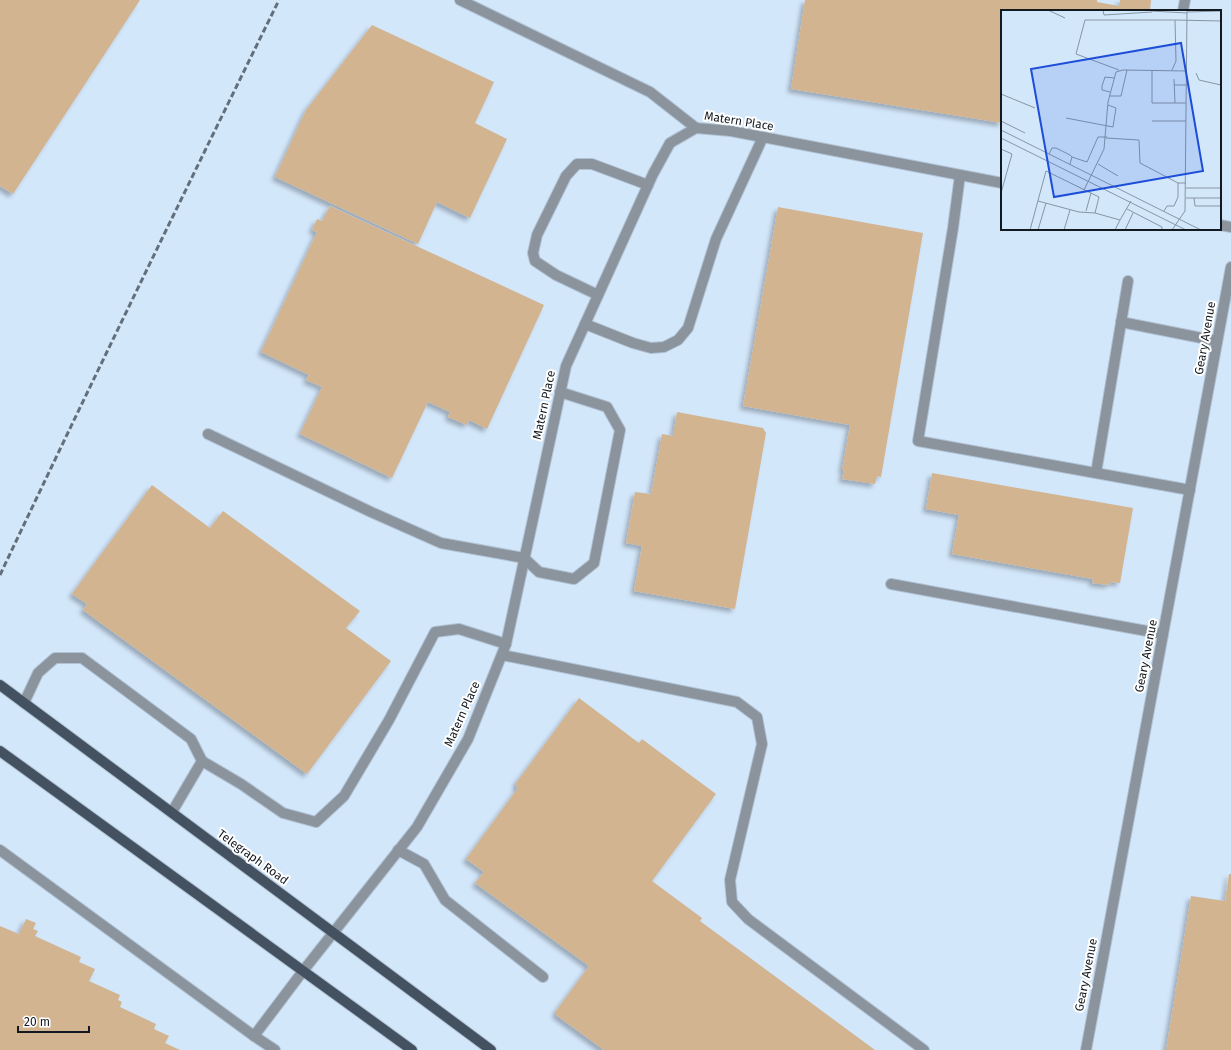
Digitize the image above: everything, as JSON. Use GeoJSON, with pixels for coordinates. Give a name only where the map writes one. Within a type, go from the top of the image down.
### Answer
{"type":"FeatureCollection","features":[{"type":"Feature","properties":{"kind":"main road","name":"Telegraph Road"},"geometry":{"type":"LineString","coordinates":[[0,685],[491,1050]]}},
{"type":"Feature","properties":{"kind":"main road"},"geometry":{"type":"LineString","coordinates":[[0,751],[412,1050]]}},
{"type":"Feature","properties":{"kind":"street"},"geometry":{"type":"LineString","coordinates":[[460,0],[650,92],[696,128]]}},
{"type":"Feature","properties":{"kind":"street"},"geometry":{"type":"LineString","coordinates":[[1183,10],[1185,0]]}},
{"type":"Feature","properties":{"kind":"street","name":"Matern Place"},"geometry":{"type":"LineString","coordinates":[[254,1036],[417,827],[468,738],[506,644],[566,366],[653,174],[670,143],[696,128],[731,132],[1001,183]]}},
{"type":"Feature","properties":{"kind":"street"},"geometry":{"type":"LineString","coordinates":[[585,324],[633,343],[651,348],[664,347],[678,340],[688,328],[716,239],[763,137]]}},
{"type":"Feature","properties":{"kind":"street"},"geometry":{"type":"LineString","coordinates":[[598,295],[556,274],[535,261],[533,253],[537,235],[566,176],[577,164],[592,164],[648,185]]}},
{"type":"Feature","properties":{"kind":"street"},"geometry":{"type":"LineString","coordinates":[[960,175],[953,228],[918,441],[1190,490]]}},
{"type":"Feature","properties":{"kind":"street"},"geometry":{"type":"LineString","coordinates":[[1221,225],[1231,227]]}},
{"type":"Feature","properties":{"kind":"street","name":"Geary Avenue"},"geometry":{"type":"LineString","coordinates":[[1086,1050],[1231,267]]}},
{"type":"Feature","properties":{"kind":"street"},"geometry":{"type":"LineString","coordinates":[[1096,474],[1128,281]]}},
{"type":"Feature","properties":{"kind":"street"},"geometry":{"type":"LineString","coordinates":[[1121,322],[1217,341]]}},
{"type":"Feature","properties":{"kind":"street"},"geometry":{"type":"LineString","coordinates":[[208,434],[371,512],[441,543],[524,558],[539,572],[574,579],[594,563],[620,430],[608,408],[560,392]]}},
{"type":"Feature","properties":{"kind":"street"},"geometry":{"type":"LineString","coordinates":[[891,584],[1163,634]]}},
{"type":"Feature","properties":{"kind":"street"},"geometry":{"type":"LineString","coordinates":[[24,703],[38,673],[55,658],[82,658],[191,739],[202,761],[241,784],[283,813],[316,822],[344,796],[389,720],[435,632],[459,629],[506,644]]}},
{"type":"Feature","properties":{"kind":"street"},"geometry":{"type":"LineString","coordinates":[[502,655],[737,702],[757,717],[762,744],[730,880],[732,902],[748,919],[924,1050]]}},
{"type":"Feature","properties":{"kind":"street"},"geometry":{"type":"LineString","coordinates":[[172,812],[202,761]]}},
{"type":"Feature","properties":{"kind":"street"},"geometry":{"type":"LineString","coordinates":[[0,850],[275,1050]]}},
{"type":"Feature","properties":{"kind":"street"},"geometry":{"type":"LineString","coordinates":[[398,850],[424,864],[445,900],[543,977]]}},
{"type":"Feature","properties":{"kind":"building"},"geometry":{"type":"Polygon","coordinates":[[[0,0],[140,0],[13,194],[0,186],[0,0]]]}},
{"type":"Feature","properties":{"kind":"building"},"geometry":{"type":"Polygon","coordinates":[[[805,0],[1097,0],[1097,2],[1119,6],[1120,0],[1151,0],[1150,10],[1001,10],[1001,123],[791,89],[805,0]]]}},
{"type":"Feature","properties":{"kind":"building"},"geometry":{"type":"Polygon","coordinates":[[[372,25],[494,82],[475,123],[507,139],[470,218],[437,202],[418,244],[275,177],[306,110],[372,25]]]}},
{"type":"Feature","properties":{"kind":"building"},"geometry":{"type":"Polygon","coordinates":[[[330,206],[544,305],[487,429],[469,420],[467,425],[448,417],[450,412],[428,402],[392,478],[300,434],[322,387],[306,380],[309,375],[261,352],[317,232],[312,230],[317,219],[322,221],[330,206]]]}},
{"type":"Feature","properties":{"kind":"building"},"geometry":{"type":"Polygon","coordinates":[[[778,207],[923,233],[881,477],[877,476],[875,484],[842,479],[844,470],[842,470],[850,425],[743,406],[778,207]]]}},
{"type":"Feature","properties":{"kind":"building"},"geometry":{"type":"Polygon","coordinates":[[[677,412],[763,428],[766,433],[735,609],[634,591],[642,546],[626,543],[635,492],[651,494],[662,434],[673,436],[677,412]]]}},
{"type":"Feature","properties":{"kind":"building"},"geometry":{"type":"Polygon","coordinates":[[[932,473],[1133,508],[1120,583],[1110,582],[1109,585],[1092,583],[1093,579],[952,554],[959,515],[926,509],[932,473]]]}},
{"type":"Feature","properties":{"kind":"building"},"geometry":{"type":"Polygon","coordinates":[[[152,485],[210,528],[223,511],[360,611],[346,628],[391,661],[307,774],[83,610],[87,604],[72,594],[152,485]]]}},
{"type":"Feature","properties":{"kind":"building"},"geometry":{"type":"Polygon","coordinates":[[[579,698],[639,743],[642,739],[716,794],[652,881],[702,918],[700,921],[875,1050],[604,1050],[556,1015],[556,1011],[589,966],[475,883],[484,872],[466,859],[518,788],[516,783],[579,698]]]}},
{"type":"Feature","properties":{"kind":"building"},"geometry":{"type":"Polygon","coordinates":[[[1229,874],[1231,874],[1231,1050],[1166,1050],[1191,896],[1225,901],[1229,874]]]}},
{"type":"Feature","properties":{"kind":"building"},"geometry":{"type":"Polygon","coordinates":[[[26,919],[36,923],[33,929],[38,931],[35,936],[81,957],[79,962],[95,969],[89,981],[120,995],[118,1000],[122,1002],[120,1007],[156,1024],[154,1029],[169,1036],[165,1043],[180,1050],[0,1050],[0,926],[19,934],[26,919]]]}},
{"type":"Feature","properties":{"kind":"railway"},"geometry":{"type":"LineString","coordinates":[[0,575],[138,287],[279,0]]}}]}
